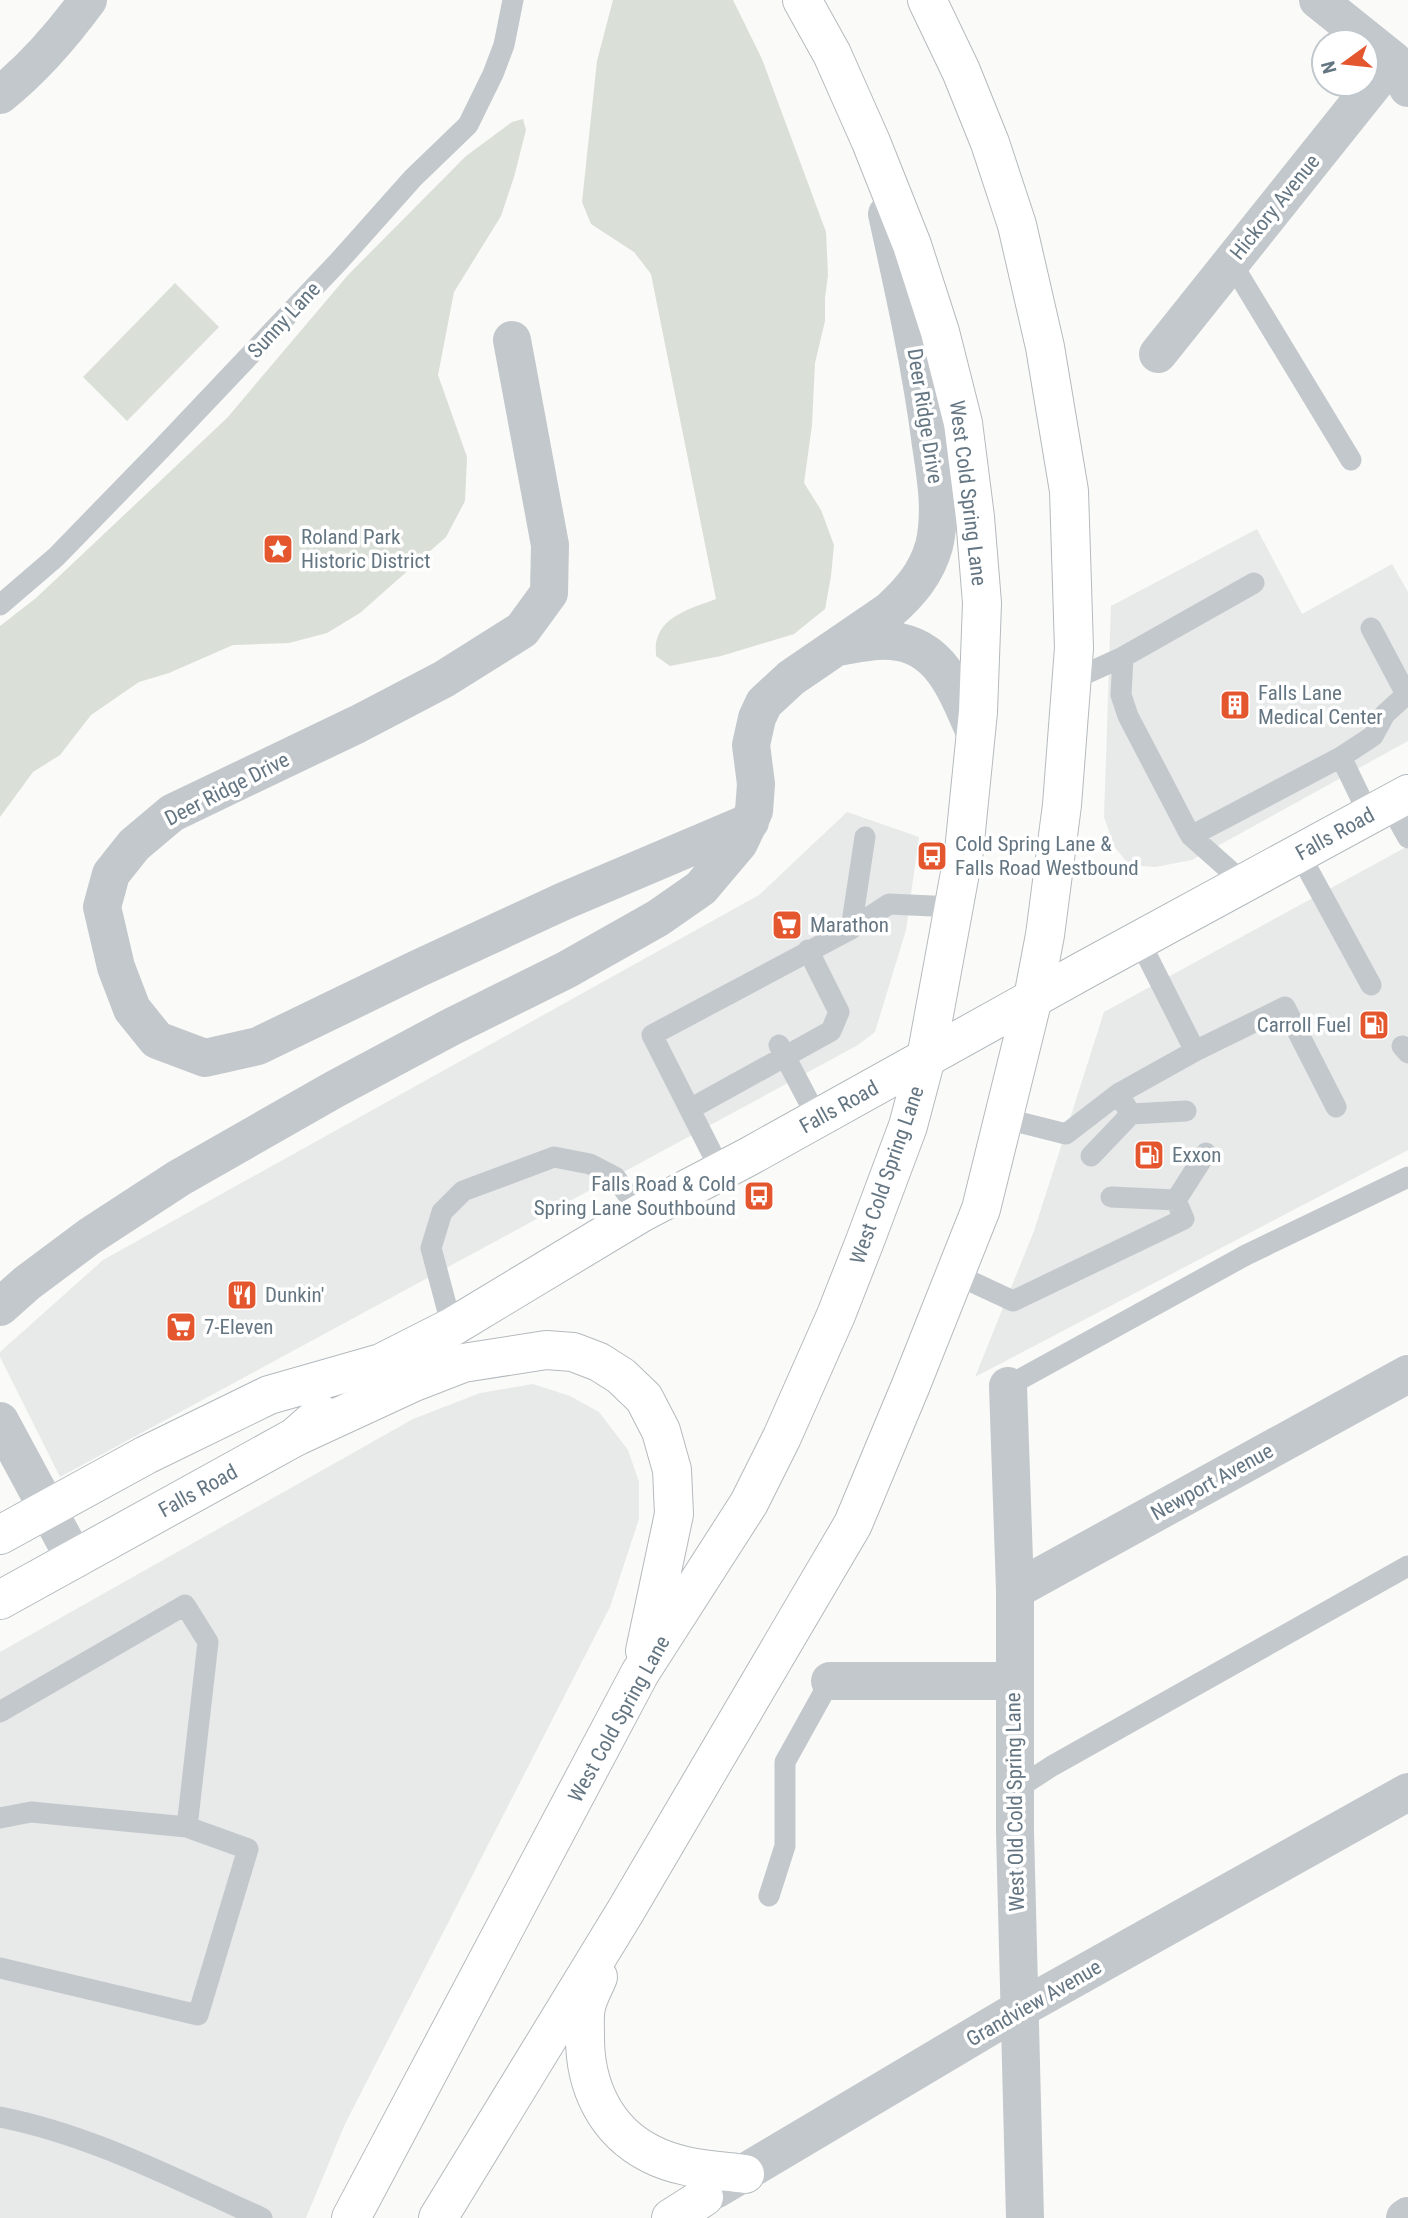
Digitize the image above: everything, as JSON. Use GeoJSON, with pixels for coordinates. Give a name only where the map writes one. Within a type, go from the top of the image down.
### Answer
{"type":"FeatureCollection","features":[{"type":"Feature","properties":{"kind":"main road","name":"West Cold Spring Lane"},"geometry":{"type":"LineString","coordinates":[[351,2218],[640,1673],[750,1503],[836,1315],[908,1126],[926,1058],[964,851],[975,733],[982,603],[975,517],[963,423],[940,332],[912,245],[832,54],[802,0]]}},
{"type":"Feature","properties":{"kind":"main road"},"geometry":{"type":"LineString","coordinates":[[438,2218],[625,1912],[853,1524],[981,1209],[1033,998],[1045,935],[1062,805],[1072,680],[1074,648],[1069,491],[1045,347],[1017,225],[990,143],[961,71],[927,0]]}},
{"type":"Feature","properties":{"kind":"main road","name":"Falls Road"},"geometry":{"type":"LineString","coordinates":[[0,1535],[146,1455],[269,1395],[381,1363],[452,1326],[641,1213],[818,1119],[1389,804]]}},
{"type":"Feature","properties":{"kind":"main road"},"geometry":{"type":"LineString","coordinates":[[295,1437],[463,1363],[546,1350],[573,1352],[599,1362],[621,1376],[644,1398],[661,1432],[672,1470],[674,1514],[640,1673]]}},
{"type":"Feature","properties":{"kind":"main road","name":"Falls Road"},"geometry":{"type":"LineString","coordinates":[[0,1600],[295,1437],[381,1363]]}},
{"type":"Feature","properties":{"kind":"main road"},"geometry":{"type":"LineString","coordinates":[[625,1912],[586,2007],[584,2057],[593,2091],[603,2113],[624,2137],[652,2155],[687,2167],[746,2174]]}},
{"type":"Feature","properties":{"kind":"main road"},"geometry":{"type":"LineString","coordinates":[[671,2218],[704,2197]]}},
{"type":"Feature","properties":{"kind":"street"},"geometry":{"type":"LineString","coordinates":[[0,95],[18,80],[69,26],[88,0]]}},
{"type":"Feature","properties":{"kind":"street"},"geometry":{"type":"LineString","coordinates":[[1318,0],[1400,74]]}},
{"type":"Feature","properties":{"kind":"street","name":"Hickory Avenue"},"geometry":{"type":"LineString","coordinates":[[1158,354],[1231,262],[1400,74]]}},
{"type":"Feature","properties":{"kind":"street","name":"Deer Ridge Drive"},"geometry":{"type":"LineString","coordinates":[[0,1307],[27,1283],[90,1236],[224,1152],[347,1083],[566,970],[658,918],[701,888],[739,843],[750,822],[756,797],[751,745],[757,718],[764,703],[833,648],[889,611],[908,593],[928,563],[937,532],[938,494],[928,419],[909,314],[871,142]]}},
{"type":"Feature","properties":{"kind":"street","name":"Deer Ridge Drive"},"geometry":{"type":"LineString","coordinates":[[513,340],[550,545],[549,593],[522,630],[444,679],[358,724],[172,813],[134,845],[111,874],[102,907],[116,967],[132,1009],[157,1040],[205,1058],[258,1046],[564,901],[750,822]]}},
{"type":"Feature","properties":{"kind":"street","name":"Deer Ridge Drive"},"geometry":{"type":"LineString","coordinates":[[833,648],[877,640],[921,650],[937,661],[951,678],[975,733]]}},
{"type":"Feature","properties":{"kind":"street","name":"Newport Avenue"},"geometry":{"type":"LineString","coordinates":[[1015,1590],[1408,1374]]}},
{"type":"Feature","properties":{"kind":"street","name":"West Old Cold Spring Lane"},"geometry":{"type":"LineString","coordinates":[[1008,1386],[1015,1590],[1018,2010],[1025,2218]]}},
{"type":"Feature","properties":{"kind":"street"},"geometry":{"type":"LineString","coordinates":[[0,1421],[75,1560]]}},
{"type":"Feature","properties":{"kind":"street"},"geometry":{"type":"LineString","coordinates":[[830,1681],[1014,1681]]}},
{"type":"Feature","properties":{"kind":"street","name":"Grandview Avenue"},"geometry":{"type":"LineString","coordinates":[[663,2218],[746,2174],[1018,2010],[1408,1792]]}},
{"type":"Feature","properties":{"kind":"lane","name":"Sunny Lane"},"geometry":{"type":"LineString","coordinates":[[0,605],[56,557],[340,260],[433,158],[468,125],[504,45],[513,0]]}},
{"type":"Feature","properties":{"kind":"lane"},"geometry":{"type":"LineString","coordinates":[[1231,262],[1351,460]]}},
{"type":"Feature","properties":{"kind":"lane"},"geometry":{"type":"LineString","coordinates":[[1072,680],[1123,657],[1254,583]]}},
{"type":"Feature","properties":{"kind":"lane"},"geometry":{"type":"LineString","coordinates":[[1191,836],[1341,757],[1373,736],[1385,714],[1407,694],[1371,628]]}},
{"type":"Feature","properties":{"kind":"lane"},"geometry":{"type":"LineString","coordinates":[[1123,657],[1121,695],[1128,716],[1191,836],[1244,883]]}},
{"type":"Feature","properties":{"kind":"lane"},"geometry":{"type":"LineString","coordinates":[[1341,757],[1389,804],[1408,838]]}},
{"type":"Feature","properties":{"kind":"lane"},"geometry":{"type":"LineString","coordinates":[[851,929],[865,837]]}},
{"type":"Feature","properties":{"kind":"lane"},"geometry":{"type":"LineString","coordinates":[[1299,853],[1371,985]]}},
{"type":"Feature","properties":{"kind":"lane"},"geometry":{"type":"LineString","coordinates":[[721,1171],[652,1035],[699,1020],[750,991],[808,950],[851,929],[889,904],[953,907]]}},
{"type":"Feature","properties":{"kind":"lane"},"geometry":{"type":"LineString","coordinates":[[1139,940],[1195,1051]]}},
{"type":"Feature","properties":{"kind":"lane"},"geometry":{"type":"LineString","coordinates":[[690,1109],[731,1079],[782,1050],[831,1031],[839,1012],[808,950]]}},
{"type":"Feature","properties":{"kind":"lane"},"geometry":{"type":"LineString","coordinates":[[1003,1118],[1066,1134],[1118,1094],[1195,1051],[1286,1007],[1336,1107]]}},
{"type":"Feature","properties":{"kind":"lane"},"geometry":{"type":"LineString","coordinates":[[782,1050],[818,1119]]}},
{"type":"Feature","properties":{"kind":"lane"},"geometry":{"type":"LineString","coordinates":[[1118,1094],[1131,1114],[1157,1126]]}},
{"type":"Feature","properties":{"kind":"lane"},"geometry":{"type":"LineString","coordinates":[[1091,1156],[1131,1114],[1186,1111]]}},
{"type":"Feature","properties":{"kind":"lane"},"geometry":{"type":"LineString","coordinates":[[1121,1143],[1131,1114]]}},
{"type":"Feature","properties":{"kind":"lane"},"geometry":{"type":"LineString","coordinates":[[1176,1200],[1206,1153]]}},
{"type":"Feature","properties":{"kind":"lane"},"geometry":{"type":"LineString","coordinates":[[452,1326],[431,1248],[442,1212],[463,1191],[554,1157],[590,1164],[615,1177],[641,1213]]}},
{"type":"Feature","properties":{"kind":"lane"},"geometry":{"type":"LineString","coordinates":[[955,1274],[1013,1301],[1184,1219],[1176,1200],[1176,1167]]}},
{"type":"Feature","properties":{"kind":"lane"},"geometry":{"type":"LineString","coordinates":[[1008,1386],[1246,1255],[1408,1177]]}},
{"type":"Feature","properties":{"kind":"lane"},"geometry":{"type":"LineString","coordinates":[[1141,1184],[1176,1200]]}},
{"type":"Feature","properties":{"kind":"lane"},"geometry":{"type":"LineString","coordinates":[[1111,1197],[1176,1200]]}},
{"type":"Feature","properties":{"kind":"lane"},"geometry":{"type":"LineString","coordinates":[[1015,1790],[1052,1766],[1408,1566]]}},
{"type":"Feature","properties":{"kind":"lane"},"geometry":{"type":"LineString","coordinates":[[0,1712],[185,1605],[208,1642],[187,1827]]}},
{"type":"Feature","properties":{"kind":"lane"},"geometry":{"type":"LineString","coordinates":[[769,1896],[785,1846],[785,1762],[830,1681]]}},
{"type":"Feature","properties":{"kind":"lane"},"geometry":{"type":"LineString","coordinates":[[0,1818],[31,1812],[187,1827],[247,1849],[198,2015],[0,1968]]}},
{"type":"Feature","properties":{"kind":"lane"},"geometry":{"type":"LineString","coordinates":[[0,2118],[33,2124],[99,2146],[262,2218]]}},
{"type":"Feature","properties":{"kind":"shaded area"},"geometry":{"type":"Polygon","coordinates":[[[613,0],[733,0],[762,59],[826,232],[828,275],[825,321],[815,363],[812,425],[804,483],[821,510],[834,545],[825,609],[794,634],[721,656],[670,666],[656,656],[656,641],[661,630],[673,617],[716,599],[651,274],[634,252],[591,224],[582,202],[597,61],[613,0]]]}},
{"type":"Feature","properties":{"kind":"shaded area"},"geometry":{"type":"Polygon","coordinates":[[[523,119],[526,130],[501,216],[454,292],[438,375],[467,457],[465,501],[446,537],[360,613],[327,633],[289,643],[233,645],[169,673],[139,682],[91,715],[60,755],[33,772],[0,817],[0,626],[36,598],[227,418],[348,275],[466,156],[512,122],[523,119]]]}},
{"type":"Feature","properties":{"kind":"shaded area"},"geometry":{"type":"Polygon","coordinates":[[[175,283],[219,327],[127,421],[83,377],[175,283]]]}},
{"type":"Feature","properties":{"kind":"shaded area"},"geometry":{"type":"Polygon","coordinates":[[[1257,529],[1302,614],[1392,564],[1408,592],[1408,741],[1192,860],[1155,867],[1129,865],[1114,846],[1104,817],[1111,606],[1257,529]]]}},
{"type":"Feature","properties":{"kind":"shaded area"},"geometry":{"type":"Polygon","coordinates":[[[847,812],[919,837],[906,930],[875,1032],[858,1045],[60,1477],[0,1357],[0,1352],[103,1260],[759,895],[847,812]]]}},
{"type":"Feature","properties":{"kind":"shaded area"},"geometry":{"type":"Polygon","coordinates":[[[1408,846],[1408,1150],[975,1377],[1034,1231],[1104,1012],[1408,846]]]}},
{"type":"Feature","properties":{"kind":"shaded area"},"geometry":{"type":"Polygon","coordinates":[[[533,1384],[570,1396],[599,1412],[628,1450],[639,1482],[639,1519],[610,1607],[345,2124],[306,2218],[0,2218],[0,1652],[413,1419],[480,1393],[533,1384]]]}},
{"type":"Feature","properties":{"kind":"place","name":"Roland Park Historic District"},"geometry":{"type":"Point","coordinates":[278,549]}},
{"type":"Feature","properties":{"kind":"place","name":"Falls Lane Medical Center"},"geometry":{"type":"Point","coordinates":[1235,705]}},
{"type":"Feature","properties":{"kind":"place","name":"Cold Spring Lane & Falls Road Westbound"},"geometry":{"type":"Point","coordinates":[932,856]}},
{"type":"Feature","properties":{"kind":"place","name":"Marathon"},"geometry":{"type":"Point","coordinates":[787,925]}},
{"type":"Feature","properties":{"kind":"place","name":"Carroll Fuel"},"geometry":{"type":"Point","coordinates":[1374,1025]}},
{"type":"Feature","properties":{"kind":"place","name":"Exxon"},"geometry":{"type":"Point","coordinates":[1149,1155]}},
{"type":"Feature","properties":{"kind":"place","name":"Falls Road & Cold Spring Lane Southbound"},"geometry":{"type":"Point","coordinates":[759,1196]}},
{"type":"Feature","properties":{"kind":"place","name":"Dunkin'"},"geometry":{"type":"Point","coordinates":[242,1295]}},
{"type":"Feature","properties":{"kind":"place","name":"7-Eleven"},"geometry":{"type":"Point","coordinates":[181,1327]}}]}
